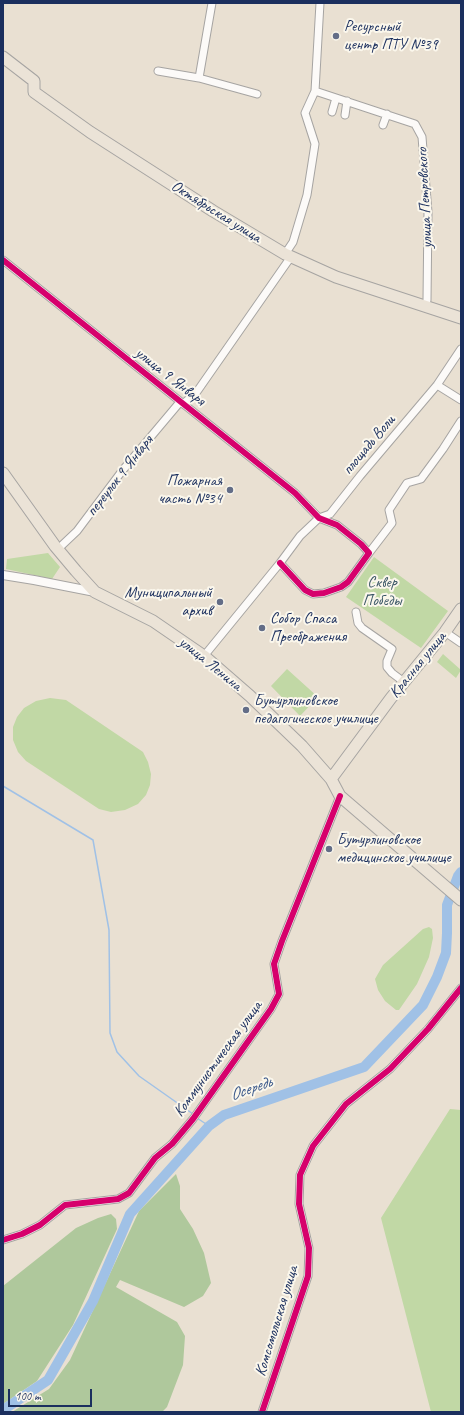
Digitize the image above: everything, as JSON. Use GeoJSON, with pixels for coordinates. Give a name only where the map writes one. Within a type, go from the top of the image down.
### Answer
{"type":"FeatureCollection","features":[{"type":"Feature","properties":{"kind":"main road","name":"Октябрьская улица"},"geometry":{"type":"LineString","coordinates":[[3,57],[34,82],[34,92],[90,132],[213,211],[288,256],[336,277],[461,318]]}},
{"type":"Feature","properties":{"kind":"main road"},"geometry":{"type":"LineString","coordinates":[[3,473],[58,549],[95,592]]}},
{"type":"Feature","properties":{"kind":"main road","name":"улица Ленина"},"geometry":{"type":"LineString","coordinates":[[95,592],[153,621],[204,656],[250,696],[302,746],[331,779],[340,796],[461,900]]}},
{"type":"Feature","properties":{"kind":"main road","name":"Красная улица"},"geometry":{"type":"LineString","coordinates":[[331,779],[339,766],[445,632],[461,609]]}},
{"type":"Feature","properties":{"kind":"street"},"geometry":{"type":"LineString","coordinates":[[199,78],[212,3]]}},
{"type":"Feature","properties":{"kind":"street"},"geometry":{"type":"LineString","coordinates":[[288,256],[307,195],[315,144],[305,113],[315,91],[320,3]]}},
{"type":"Feature","properties":{"kind":"street"},"geometry":{"type":"LineString","coordinates":[[158,71],[199,78],[257,94]]}},
{"type":"Feature","properties":{"kind":"street","name":"улица Петровского"},"geometry":{"type":"LineString","coordinates":[[315,91],[415,124],[422,137],[428,212],[427,300],[425,307]]}},
{"type":"Feature","properties":{"kind":"street"},"geometry":{"type":"LineString","coordinates":[[332,112],[336,98]]}},
{"type":"Feature","properties":{"kind":"street"},"geometry":{"type":"LineString","coordinates":[[345,115],[347,101]]}},
{"type":"Feature","properties":{"kind":"street"},"geometry":{"type":"LineString","coordinates":[[383,125],[387,114]]}},
{"type":"Feature","properties":{"kind":"street","name":"переулок 9 Января"},"geometry":{"type":"LineString","coordinates":[[58,549],[78,532],[122,471],[182,403],[196,393],[288,261],[288,256]]}},
{"type":"Feature","properties":{"kind":"street","name":"улица 9 Января"},"geometry":{"type":"LineString","coordinates":[[3,260],[295,493],[319,518]]}},
{"type":"Feature","properties":{"kind":"street","name":"площадь Воли"},"geometry":{"type":"LineString","coordinates":[[204,656],[280,563],[300,536],[319,518],[330,514],[437,385],[461,349]]}},
{"type":"Feature","properties":{"kind":"street"},"geometry":{"type":"LineString","coordinates":[[437,385],[461,400]]}},
{"type":"Feature","properties":{"kind":"street"},"geometry":{"type":"LineString","coordinates":[[280,563],[305,590],[313,594],[324,593],[341,587],[348,582],[392,523],[389,510],[407,483],[421,479],[443,449],[461,420]]}},
{"type":"Feature","properties":{"kind":"street"},"geometry":{"type":"LineString","coordinates":[[319,518],[337,525],[361,544],[369,553]]}},
{"type":"Feature","properties":{"kind":"street","name":"улица Ленина"},"geometry":{"type":"LineString","coordinates":[[3,575],[95,592]]}},
{"type":"Feature","properties":{"kind":"street"},"geometry":{"type":"LineString","coordinates":[[356,612],[358,622],[362,628],[392,649],[387,661],[387,667],[404,682]]}},
{"type":"Feature","properties":{"kind":"street"},"geometry":{"type":"LineString","coordinates":[[445,632],[461,643]]}},
{"type":"Feature","properties":{"kind":"street","name":"Коммунистическая улица"},"geometry":{"type":"LineString","coordinates":[[3,1240],[22,1234],[40,1225],[65,1206],[118,1199],[129,1193],[155,1158],[172,1144],[199,1111],[271,1009],[279,994],[274,964],[340,796]]}},
{"type":"Feature","properties":{"kind":"street","name":"Комсомольская улица"},"geometry":{"type":"LineString","coordinates":[[262,1412],[308,1276],[310,1248],[299,1204],[300,1175],[313,1146],[346,1104],[390,1070],[428,1029],[461,988]]}},
{"type":"Feature","properties":{"kind":"green space"},"geometry":{"type":"Polygon","coordinates":[[[48,553],[60,567],[52,579],[6,569],[7,559],[48,553]]]}},
{"type":"Feature","properties":{"kind":"green space","name":"Сквер Победы"},"geometry":{"type":"Polygon","coordinates":[[[374,557],[448,611],[421,648],[346,597],[374,557]]]}},
{"type":"Feature","properties":{"kind":"green space"},"geometry":{"type":"Polygon","coordinates":[[[443,654],[461,670],[456,678],[437,662],[443,654]]]}},
{"type":"Feature","properties":{"kind":"green space"},"geometry":{"type":"Polygon","coordinates":[[[287,669],[318,697],[300,716],[271,686],[287,669]]]}},
{"type":"Feature","properties":{"kind":"green space"},"geometry":{"type":"Polygon","coordinates":[[[50,698],[66,700],[143,752],[148,762],[151,774],[150,785],[146,795],[138,804],[125,810],[111,812],[99,809],[26,761],[18,752],[13,740],[13,727],[17,717],[24,708],[36,701],[50,698]]]}},
{"type":"Feature","properties":{"kind":"green space"},"geometry":{"type":"Polygon","coordinates":[[[429,927],[432,929],[433,938],[429,957],[417,984],[399,1010],[396,1010],[385,1001],[378,990],[375,979],[383,965],[423,929],[429,927]]]}},
{"type":"Feature","properties":{"kind":"green space"},"geometry":{"type":"Polygon","coordinates":[[[450,1109],[461,1110],[461,1412],[431,1412],[381,1218],[450,1109]]]}},
{"type":"Feature","properties":{"kind":"green space"},"geometry":{"type":"Polygon","coordinates":[[[176,1174],[180,1186],[180,1209],[193,1229],[204,1253],[211,1283],[203,1296],[184,1307],[120,1280],[116,1287],[177,1322],[185,1336],[183,1365],[167,1407],[162,1412],[12,1412],[49,1389],[70,1360],[139,1211],[176,1174]]]}},
{"type":"Feature","properties":{"kind":"green space"},"geometry":{"type":"Polygon","coordinates":[[[111,1214],[116,1219],[117,1229],[73,1325],[37,1381],[3,1404],[3,1286],[76,1228],[111,1214]]]}},
{"type":"Feature","properties":{"kind":"waterway"},"geometry":{"type":"LineString","coordinates":[[3,786],[93,840],[109,930],[110,1033],[117,1052],[139,1076],[193,1114]]}},
{"type":"Feature","properties":{"kind":"waterway","name":"Осередь"},"geometry":{"type":"LineString","coordinates":[[3,1410],[48,1380],[93,1301],[130,1214],[209,1126],[224,1115],[364,1067],[423,1005],[437,977],[446,953],[447,905],[461,872]]}},
{"type":"Feature","properties":{"kind":"waterway"},"geometry":{"type":"LineString","coordinates":[[197,1118],[209,1126]]}},
{"type":"Feature","properties":{"kind":"cycle path"},"geometry":{"type":"LineString","coordinates":[[3,260],[295,493],[319,518],[337,525],[361,544],[369,553],[348,582],[341,587],[324,593],[313,594],[305,590],[280,563]]}},
{"type":"Feature","properties":{"kind":"cycle path"},"geometry":{"type":"LineString","coordinates":[[3,1240],[22,1234],[40,1225],[65,1205],[118,1199],[129,1193],[155,1158],[172,1144],[193,1119],[271,1009],[279,994],[274,964],[340,796]]}},
{"type":"Feature","properties":{"kind":"cycle path"},"geometry":{"type":"LineString","coordinates":[[262,1412],[308,1276],[309,1248],[299,1204],[300,1175],[313,1146],[346,1104],[390,1069],[428,1029],[461,988]]}},
{"type":"Feature","properties":{"kind":"place","name":"Ресурсный центр ПТУ №39"},"geometry":{"type":"Point","coordinates":[336,36]}},
{"type":"Feature","properties":{"kind":"place","name":"Пожарная часть №34"},"geometry":{"type":"Point","coordinates":[230,490]}},
{"type":"Feature","properties":{"kind":"place","name":"Муниципальный архив"},"geometry":{"type":"Point","coordinates":[220,602]}},
{"type":"Feature","properties":{"kind":"place","name":"Собор Спаса Преображения"},"geometry":{"type":"Point","coordinates":[262,628]}},
{"type":"Feature","properties":{"kind":"place","name":"Бутурлиновское педагогическое училище"},"geometry":{"type":"Point","coordinates":[246,710]}},
{"type":"Feature","properties":{"kind":"place","name":"Бутурлиновское медицинское училище"},"geometry":{"type":"Point","coordinates":[329,849]}}]}
